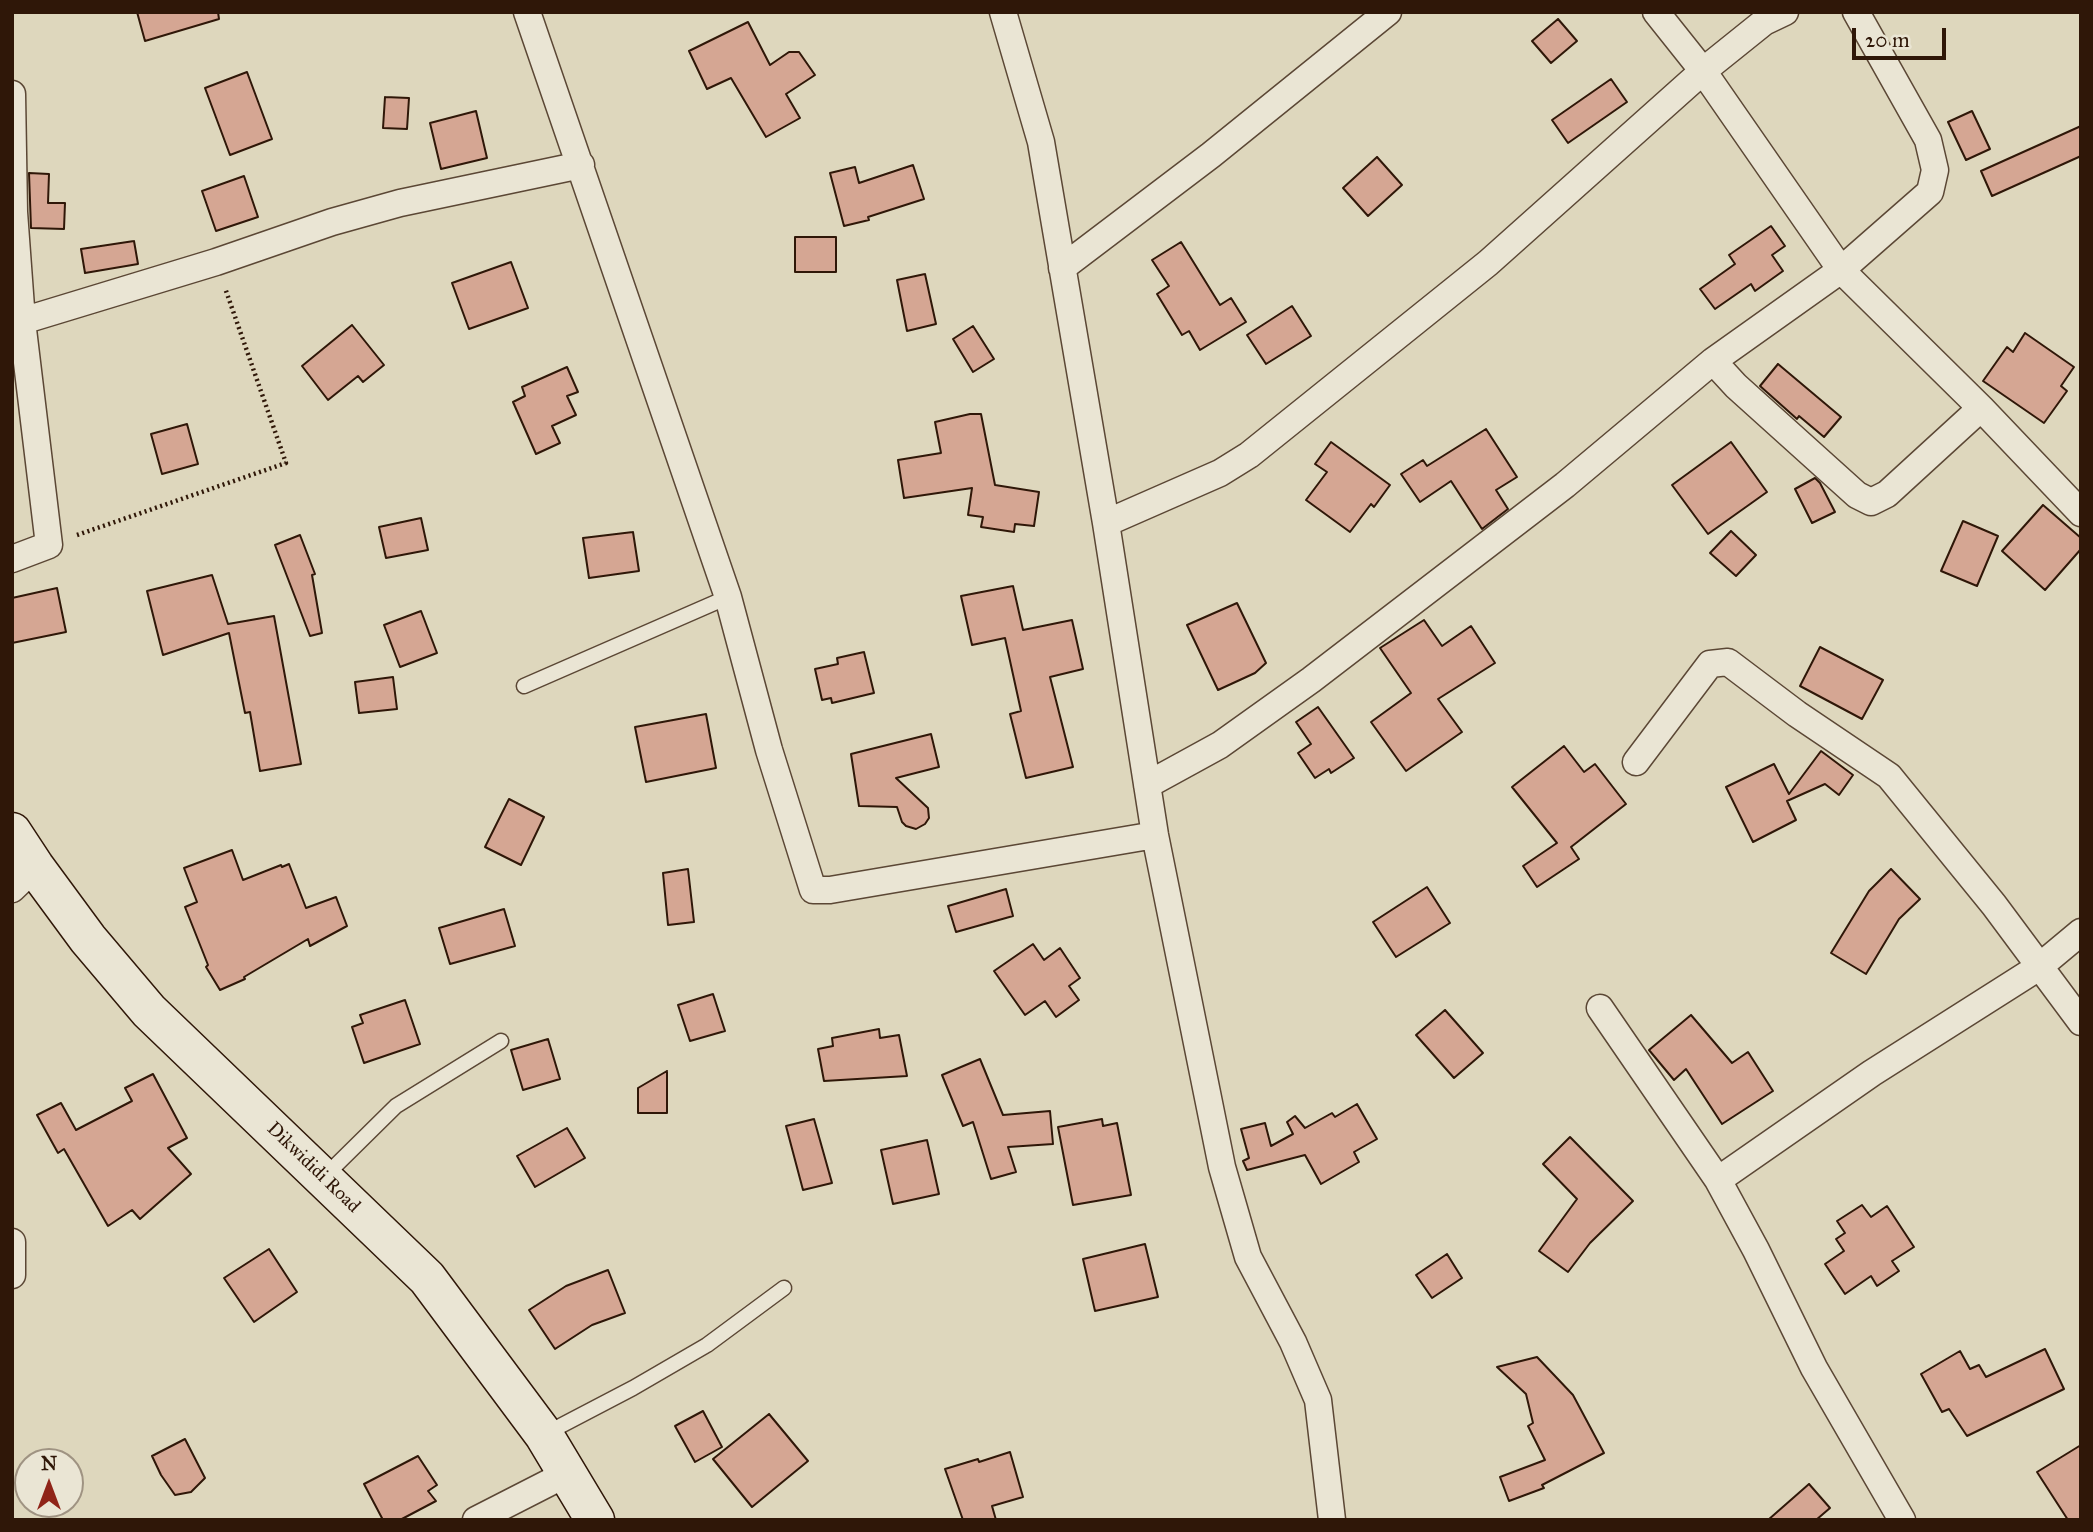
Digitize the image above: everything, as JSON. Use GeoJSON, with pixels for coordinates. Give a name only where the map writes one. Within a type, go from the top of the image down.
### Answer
{"type":"FeatureCollection","features":[{"type":"Feature","properties":{"kind":"street"},"geometry":{"type":"LineString","coordinates":[[527,12],[728,597],[769,750],[813,890],[844,888],[1155,835]]}},
{"type":"Feature","properties":{"kind":"street"},"geometry":{"type":"LineString","coordinates":[[1003,12],[1041,142],[1106,523],[1155,835],[1222,1167],[1248,1257],[1293,1342],[1318,1400],[1332,1520]]}},
{"type":"Feature","properties":{"kind":"street"},"geometry":{"type":"LineString","coordinates":[[1062,268],[1210,155],[1388,12]]}},
{"type":"Feature","properties":{"kind":"street"},"geometry":{"type":"LineString","coordinates":[[1656,12],[1703,71],[1841,270],[1981,408],[2081,513]]}},
{"type":"Feature","properties":{"kind":"street"},"geometry":{"type":"LineString","coordinates":[[1106,523],[1220,473],[1249,455],[1488,263],[1703,71],[1764,22],[1785,12]]}},
{"type":"Feature","properties":{"kind":"street"},"geometry":{"type":"LineString","coordinates":[[1147,785],[1220,745],[1311,680],[1565,485],[1713,361],[1841,270],[1930,192],[1935,170],[1927,140],[1856,12]]}},
{"type":"Feature","properties":{"kind":"street"},"geometry":{"type":"LineString","coordinates":[[12,94],[14,212],[22,321],[49,545],[12,559]]}},
{"type":"Feature","properties":{"kind":"street"},"geometry":{"type":"LineString","coordinates":[[22,321],[216,262],[332,222],[400,203],[581,165]]}},
{"type":"Feature","properties":{"kind":"street"},"geometry":{"type":"LineString","coordinates":[[1713,361],[1736,386],[1857,495],[1871,502],[1886,494],[1981,408]]}},
{"type":"Feature","properties":{"kind":"street"},"geometry":{"type":"LineString","coordinates":[[1636,762],[1710,664],[1728,662],[1797,714],[1889,776],[1994,905],[2081,1022]]}},
{"type":"Feature","properties":{"kind":"street","name":"Dikwididi Road"},"geometry":{"type":"LineString","coordinates":[[12,832],[24,878],[88,939],[149,1011],[427,1278],[544,1434],[595,1520]]}},
{"type":"Feature","properties":{"kind":"street"},"geometry":{"type":"LineString","coordinates":[[1718,1180],[1872,1073],[2039,967],[2081,932]]}},
{"type":"Feature","properties":{"kind":"street"},"geometry":{"type":"LineString","coordinates":[[1600,1008],[1718,1180],[1814,1368],[1902,1520]]}},
{"type":"Feature","properties":{"kind":"street"},"geometry":{"type":"LineString","coordinates":[[12,1241],[12,1275]]}},
{"type":"Feature","properties":{"kind":"street"},"geometry":{"type":"LineString","coordinates":[[476,1520],[568,1474]]}},
{"type":"Feature","properties":{"kind":"lane"},"geometry":{"type":"LineString","coordinates":[[524,686],[728,597]]}},
{"type":"Feature","properties":{"kind":"lane"},"geometry":{"type":"LineString","coordinates":[[323,1178],[396,1106],[501,1041]]}},
{"type":"Feature","properties":{"kind":"lane"},"geometry":{"type":"LineString","coordinates":[[544,1434],[633,1388],[707,1345],[784,1288]]}},
{"type":"Feature","properties":{"kind":"path"},"geometry":{"type":"LineString","coordinates":[[49,545],[286,463],[216,262]]}},
{"type":"Feature","properties":{"kind":"building"},"geometry":{"type":"Polygon","coordinates":[[[137,12],[218,12],[219,19],[145,41],[137,12]]]}},
{"type":"Feature","properties":{"kind":"building"},"geometry":{"type":"Polygon","coordinates":[[[1558,19],[1577,41],[1551,63],[1532,41],[1558,19]]]}},
{"type":"Feature","properties":{"kind":"building"},"geometry":{"type":"Polygon","coordinates":[[[748,22],[770,65],[789,52],[799,52],[815,75],[786,94],[800,118],[766,137],[731,78],[707,89],[689,51],[748,22]]]}},
{"type":"Feature","properties":{"kind":"building"},"geometry":{"type":"Polygon","coordinates":[[[247,72],[272,139],[230,155],[205,88],[247,72]]]}},
{"type":"Feature","properties":{"kind":"building"},"geometry":{"type":"Polygon","coordinates":[[[1611,79],[1627,102],[1568,143],[1552,120],[1611,79]]]}},
{"type":"Feature","properties":{"kind":"building"},"geometry":{"type":"Polygon","coordinates":[[[385,97],[409,98],[407,129],[383,128],[385,97]]]}},
{"type":"Feature","properties":{"kind":"building"},"geometry":{"type":"Polygon","coordinates":[[[476,111],[487,158],[441,169],[430,123],[476,111]]]}},
{"type":"Feature","properties":{"kind":"building"},"geometry":{"type":"Polygon","coordinates":[[[1972,111],[1990,149],[1966,160],[1948,122],[1972,111]]]}},
{"type":"Feature","properties":{"kind":"building"},"geometry":{"type":"Polygon","coordinates":[[[2081,126],[2081,156],[1992,196],[1981,171],[2081,126]]]}},
{"type":"Feature","properties":{"kind":"building"},"geometry":{"type":"Polygon","coordinates":[[[1377,157],[1402,185],[1368,216],[1343,188],[1377,157]]]}},
{"type":"Feature","properties":{"kind":"building"},"geometry":{"type":"Polygon","coordinates":[[[913,165],[924,199],[868,217],[869,220],[844,226],[830,173],[855,167],[859,183],[913,165]]]}},
{"type":"Feature","properties":{"kind":"building"},"geometry":{"type":"Polygon","coordinates":[[[29,173],[49,174],[48,203],[65,203],[64,229],[31,228],[29,173]]]}},
{"type":"Feature","properties":{"kind":"building"},"geometry":{"type":"Polygon","coordinates":[[[244,176],[258,217],[216,231],[202,191],[244,176]]]}},
{"type":"Feature","properties":{"kind":"building"},"geometry":{"type":"Polygon","coordinates":[[[1771,226],[1785,246],[1772,255],[1783,271],[1755,291],[1751,284],[1715,309],[1700,289],[1735,264],[1729,255],[1771,226]]]}},
{"type":"Feature","properties":{"kind":"building"},"geometry":{"type":"Polygon","coordinates":[[[795,237],[836,237],[836,272],[795,272],[795,237]]]}},
{"type":"Feature","properties":{"kind":"building"},"geometry":{"type":"Polygon","coordinates":[[[134,241],[138,264],[85,273],[81,249],[134,241]]]}},
{"type":"Feature","properties":{"kind":"building"},"geometry":{"type":"Polygon","coordinates":[[[1181,242],[1220,305],[1231,298],[1246,322],[1200,350],[1189,331],[1182,335],[1157,294],[1169,286],[1152,260],[1181,242]]]}},
{"type":"Feature","properties":{"kind":"building"},"geometry":{"type":"Polygon","coordinates":[[[511,262],[528,308],[469,329],[452,283],[511,262]]]}},
{"type":"Feature","properties":{"kind":"building"},"geometry":{"type":"Polygon","coordinates":[[[925,274],[936,324],[907,331],[897,280],[925,274]]]}},
{"type":"Feature","properties":{"kind":"building"},"geometry":{"type":"Polygon","coordinates":[[[1292,306],[1311,336],[1266,364],[1247,335],[1292,306]]]}},
{"type":"Feature","properties":{"kind":"building"},"geometry":{"type":"Polygon","coordinates":[[[352,325],[384,365],[363,382],[358,376],[328,400],[302,366],[352,325]]]}},
{"type":"Feature","properties":{"kind":"building"},"geometry":{"type":"Polygon","coordinates":[[[973,326],[994,359],[973,372],[953,339],[973,326]]]}},
{"type":"Feature","properties":{"kind":"building"},"geometry":{"type":"Polygon","coordinates":[[[2025,333],[2074,367],[2061,386],[2067,391],[2044,423],[1983,381],[2007,347],[2013,352],[2025,333]]]}},
{"type":"Feature","properties":{"kind":"building"},"geometry":{"type":"Polygon","coordinates":[[[1778,364],[1841,417],[1824,437],[1799,416],[1797,419],[1760,386],[1778,364]]]}},
{"type":"Feature","properties":{"kind":"building"},"geometry":{"type":"Polygon","coordinates":[[[567,367],[578,392],[567,396],[576,415],[552,426],[560,443],[536,454],[513,402],[525,396],[522,387],[567,367]]]}},
{"type":"Feature","properties":{"kind":"building"},"geometry":{"type":"Polygon","coordinates":[[[981,414],[995,485],[1039,492],[1034,526],[1015,524],[1014,532],[981,527],[983,517],[968,515],[972,488],[904,498],[898,460],[941,453],[935,422],[981,414]]]}},
{"type":"Feature","properties":{"kind":"building"},"geometry":{"type":"Polygon","coordinates":[[[187,424],[198,464],[162,474],[151,434],[187,424]]]}},
{"type":"Feature","properties":{"kind":"building"},"geometry":{"type":"Polygon","coordinates":[[[1486,429],[1517,477],[1496,490],[1508,509],[1482,529],[1451,481],[1420,502],[1401,474],[1423,460],[1427,466],[1486,429]]]}},
{"type":"Feature","properties":{"kind":"building"},"geometry":{"type":"Polygon","coordinates":[[[1331,442],[1390,485],[1374,507],[1371,504],[1350,532],[1306,500],[1327,472],[1315,464],[1331,442]]]}},
{"type":"Feature","properties":{"kind":"building"},"geometry":{"type":"Polygon","coordinates":[[[1731,442],[1767,492],[1708,534],[1672,485],[1731,442]]]}},
{"type":"Feature","properties":{"kind":"building"},"geometry":{"type":"Polygon","coordinates":[[[1815,478],[1835,512],[1812,523],[1795,489],[1815,478]]]}},
{"type":"Feature","properties":{"kind":"building"},"geometry":{"type":"Polygon","coordinates":[[[2043,505],[2081,538],[2081,549],[2045,590],[2002,551],[2043,505]]]}},
{"type":"Feature","properties":{"kind":"building"},"geometry":{"type":"Polygon","coordinates":[[[421,518],[428,550],[386,558],[379,527],[421,518]]]}},
{"type":"Feature","properties":{"kind":"building"},"geometry":{"type":"Polygon","coordinates":[[[1963,521],[1998,536],[1977,586],[1941,571],[1963,521]]]}},
{"type":"Feature","properties":{"kind":"building"},"geometry":{"type":"Polygon","coordinates":[[[1731,531],[1756,555],[1736,576],[1710,553],[1731,531]]]}},
{"type":"Feature","properties":{"kind":"building"},"geometry":{"type":"Polygon","coordinates":[[[633,532],[639,571],[589,578],[583,538],[633,532]]]}},
{"type":"Feature","properties":{"kind":"building"},"geometry":{"type":"Polygon","coordinates":[[[300,535],[315,574],[312,575],[322,633],[310,636],[275,545],[300,535]]]}},
{"type":"Feature","properties":{"kind":"building"},"geometry":{"type":"Polygon","coordinates":[[[212,575],[228,624],[274,616],[301,764],[260,771],[250,712],[245,713],[229,633],[163,655],[147,591],[212,575]]]}},
{"type":"Feature","properties":{"kind":"building"},"geometry":{"type":"Polygon","coordinates":[[[1013,586],[1023,630],[1072,620],[1083,669],[1050,677],[1073,767],[1026,778],[1010,714],[1021,711],[1005,638],[972,645],[961,596],[1013,586]]]}},
{"type":"Feature","properties":{"kind":"building"},"geometry":{"type":"Polygon","coordinates":[[[57,588],[66,632],[12,643],[12,598],[57,588]]]}},
{"type":"Feature","properties":{"kind":"building"},"geometry":{"type":"Polygon","coordinates":[[[1237,603],[1266,663],[1255,673],[1218,690],[1187,625],[1237,603]]]}},
{"type":"Feature","properties":{"kind":"building"},"geometry":{"type":"Polygon","coordinates":[[[421,611],[437,653],[400,667],[384,625],[421,611]]]}},
{"type":"Feature","properties":{"kind":"building"},"geometry":{"type":"Polygon","coordinates":[[[1424,620],[1442,646],[1471,626],[1495,663],[1438,699],[1462,732],[1406,771],[1371,722],[1411,693],[1380,648],[1424,620]]]}},
{"type":"Feature","properties":{"kind":"building"},"geometry":{"type":"Polygon","coordinates":[[[1820,647],[1883,680],[1862,719],[1800,686],[1820,647]]]}},
{"type":"Feature","properties":{"kind":"building"},"geometry":{"type":"Polygon","coordinates":[[[864,652],[874,693],[832,703],[831,698],[822,700],[815,669],[838,664],[837,658],[864,652]]]}},
{"type":"Feature","properties":{"kind":"building"},"geometry":{"type":"Polygon","coordinates":[[[393,677],[397,709],[359,713],[355,682],[393,677]]]}},
{"type":"Feature","properties":{"kind":"building"},"geometry":{"type":"Polygon","coordinates":[[[1318,707],[1354,758],[1331,773],[1329,769],[1315,778],[1298,753],[1311,744],[1296,722],[1318,707]]]}},
{"type":"Feature","properties":{"kind":"building"},"geometry":{"type":"Polygon","coordinates":[[[706,714],[716,768],[646,782],[635,727],[706,714]]]}},
{"type":"Feature","properties":{"kind":"building"},"geometry":{"type":"Polygon","coordinates":[[[931,734],[939,767],[896,778],[928,808],[929,818],[925,824],[916,829],[906,826],[897,807],[859,806],[851,754],[931,734]]]}},
{"type":"Feature","properties":{"kind":"building"},"geometry":{"type":"Polygon","coordinates":[[[1564,746],[1584,772],[1595,764],[1626,804],[1571,847],[1579,859],[1537,887],[1523,866],[1557,843],[1512,787],[1564,746]]]}},
{"type":"Feature","properties":{"kind":"building"},"geometry":{"type":"Polygon","coordinates":[[[1821,751],[1853,775],[1839,795],[1825,784],[1787,801],[1796,820],[1753,842],[1726,787],[1774,764],[1789,794],[1821,751]]]}},
{"type":"Feature","properties":{"kind":"building"},"geometry":{"type":"Polygon","coordinates":[[[509,799],[544,817],[521,865],[485,847],[509,799]]]}},
{"type":"Feature","properties":{"kind":"building"},"geometry":{"type":"Polygon","coordinates":[[[232,850],[243,880],[289,864],[306,908],[336,897],[347,926],[310,946],[308,939],[244,977],[245,979],[220,990],[206,967],[208,965],[185,907],[197,902],[184,868],[232,850]]]}},
{"type":"Feature","properties":{"kind":"building"},"geometry":{"type":"Polygon","coordinates":[[[688,869],[694,922],[668,925],[663,873],[688,869]]]}},
{"type":"Feature","properties":{"kind":"building"},"geometry":{"type":"Polygon","coordinates":[[[1891,869],[1920,899],[1899,919],[1866,974],[1831,953],[1869,891],[1891,869]]]}},
{"type":"Feature","properties":{"kind":"building"},"geometry":{"type":"Polygon","coordinates":[[[1427,887],[1450,923],[1396,957],[1373,922],[1427,887]]]}},
{"type":"Feature","properties":{"kind":"building"},"geometry":{"type":"Polygon","coordinates":[[[1006,889],[1013,916],[956,932],[948,906],[1006,889]]]}},
{"type":"Feature","properties":{"kind":"building"},"geometry":{"type":"Polygon","coordinates":[[[504,909],[515,946],[450,964],[439,928],[504,909]]]}},
{"type":"Feature","properties":{"kind":"building"},"geometry":{"type":"Polygon","coordinates":[[[1033,944],[1044,960],[1060,948],[1080,978],[1069,986],[1079,1000],[1056,1017],[1045,1001],[1025,1015],[994,971],[1033,944]]]}},
{"type":"Feature","properties":{"kind":"building"},"geometry":{"type":"Polygon","coordinates":[[[713,994],[725,1031],[690,1041],[678,1005],[713,994]]]}},
{"type":"Feature","properties":{"kind":"building"},"geometry":{"type":"Polygon","coordinates":[[[405,1000],[420,1044],[364,1063],[352,1027],[363,1023],[360,1015],[405,1000]]]}},
{"type":"Feature","properties":{"kind":"building"},"geometry":{"type":"Polygon","coordinates":[[[1445,1010],[1483,1053],[1454,1078],[1416,1035],[1445,1010]]]}},
{"type":"Feature","properties":{"kind":"building"},"geometry":{"type":"Polygon","coordinates":[[[1691,1015],[1732,1063],[1748,1052],[1773,1091],[1722,1124],[1686,1069],[1674,1080],[1649,1050],[1691,1015]]]}},
{"type":"Feature","properties":{"kind":"building"},"geometry":{"type":"Polygon","coordinates":[[[879,1029],[880,1038],[899,1035],[907,1076],[824,1081],[818,1049],[833,1046],[832,1038],[879,1029]]]}},
{"type":"Feature","properties":{"kind":"building"},"geometry":{"type":"Polygon","coordinates":[[[548,1039],[560,1079],[523,1090],[511,1050],[548,1039]]]}},
{"type":"Feature","properties":{"kind":"building"},"geometry":{"type":"Polygon","coordinates":[[[980,1059],[1003,1115],[1050,1111],[1053,1144],[1008,1147],[1016,1172],[991,1179],[973,1122],[963,1126],[942,1075],[980,1059]]]}},
{"type":"Feature","properties":{"kind":"building"},"geometry":{"type":"Polygon","coordinates":[[[667,1071],[667,1113],[638,1113],[638,1088],[667,1071]]]}},
{"type":"Feature","properties":{"kind":"building"},"geometry":{"type":"Polygon","coordinates":[[[153,1074],[187,1138],[168,1148],[191,1174],[140,1219],[132,1210],[108,1226],[64,1149],[58,1153],[37,1115],[61,1103],[76,1130],[132,1101],[125,1088],[153,1074]]]}},
{"type":"Feature","properties":{"kind":"building"},"geometry":{"type":"Polygon","coordinates":[[[1357,1104],[1377,1139],[1354,1152],[1359,1162],[1321,1184],[1305,1155],[1247,1170],[1243,1161],[1249,1158],[1241,1129],[1265,1123],[1271,1146],[1293,1134],[1287,1122],[1295,1116],[1305,1128],[1332,1113],[1335,1117],[1357,1104]]]}},
{"type":"Feature","properties":{"kind":"building"},"geometry":{"type":"Polygon","coordinates":[[[814,1119],[832,1183],[803,1190],[786,1126],[814,1119]]]}},
{"type":"Feature","properties":{"kind":"building"},"geometry":{"type":"Polygon","coordinates":[[[1102,1119],[1103,1126],[1117,1123],[1131,1195],[1073,1205],[1058,1127],[1102,1119]]]}},
{"type":"Feature","properties":{"kind":"building"},"geometry":{"type":"Polygon","coordinates":[[[567,1128],[585,1158],[535,1187],[517,1156],[567,1128]]]}},
{"type":"Feature","properties":{"kind":"building"},"geometry":{"type":"Polygon","coordinates":[[[1570,1137],[1633,1201],[1590,1243],[1568,1272],[1539,1251],[1577,1199],[1543,1164],[1570,1137]]]}},
{"type":"Feature","properties":{"kind":"building"},"geometry":{"type":"Polygon","coordinates":[[[927,1140],[939,1194],[893,1204],[881,1150],[927,1140]]]}},
{"type":"Feature","properties":{"kind":"building"},"geometry":{"type":"Polygon","coordinates":[[[1862,1205],[1871,1217],[1887,1206],[1914,1247],[1892,1261],[1899,1271],[1877,1286],[1871,1276],[1845,1294],[1825,1264],[1844,1251],[1836,1239],[1845,1233],[1837,1221],[1862,1205]]]}},
{"type":"Feature","properties":{"kind":"building"},"geometry":{"type":"Polygon","coordinates":[[[1145,1244],[1158,1297],[1095,1311],[1083,1259],[1145,1244]]]}},
{"type":"Feature","properties":{"kind":"building"},"geometry":{"type":"Polygon","coordinates":[[[269,1249],[297,1292],[254,1322],[224,1278],[269,1249]]]}},
{"type":"Feature","properties":{"kind":"building"},"geometry":{"type":"Polygon","coordinates":[[[1447,1254],[1462,1278],[1432,1298],[1416,1275],[1447,1254]]]}},
{"type":"Feature","properties":{"kind":"building"},"geometry":{"type":"Polygon","coordinates":[[[608,1270],[625,1313],[592,1325],[555,1349],[529,1310],[566,1286],[608,1270]]]}},
{"type":"Feature","properties":{"kind":"building"},"geometry":{"type":"Polygon","coordinates":[[[2045,1349],[2064,1389],[1967,1436],[1949,1409],[1942,1412],[1921,1374],[1960,1351],[1970,1369],[1979,1365],[1986,1377],[2045,1349]]]}},
{"type":"Feature","properties":{"kind":"building"},"geometry":{"type":"Polygon","coordinates":[[[1537,1357],[1573,1395],[1604,1453],[1542,1485],[1544,1488],[1509,1501],[1500,1477],[1545,1460],[1528,1426],[1533,1423],[1526,1394],[1497,1367],[1537,1357]]]}},
{"type":"Feature","properties":{"kind":"building"},"geometry":{"type":"Polygon","coordinates":[[[703,1411],[722,1447],[695,1462],[675,1426],[703,1411]]]}},
{"type":"Feature","properties":{"kind":"building"},"geometry":{"type":"Polygon","coordinates":[[[769,1414],[808,1461],[752,1507],[713,1459],[769,1414]]]}},
{"type":"Feature","properties":{"kind":"building"},"geometry":{"type":"Polygon","coordinates":[[[185,1439],[205,1478],[191,1492],[175,1495],[152,1456],[185,1439]]]}},
{"type":"Feature","properties":{"kind":"building"},"geometry":{"type":"Polygon","coordinates":[[[2081,1445],[2081,1520],[2068,1520],[2037,1472],[2081,1445]]]}},
{"type":"Feature","properties":{"kind":"building"},"geometry":{"type":"Polygon","coordinates":[[[1010,1452],[1023,1497],[992,1506],[996,1520],[963,1520],[945,1469],[1010,1452]]]}},
{"type":"Feature","properties":{"kind":"building"},"geometry":{"type":"Polygon","coordinates":[[[418,1456],[437,1485],[428,1491],[436,1501],[400,1520],[383,1520],[364,1484],[418,1456]]]}},
{"type":"Feature","properties":{"kind":"building"},"geometry":{"type":"Polygon","coordinates":[[[1809,1484],[1830,1508],[1816,1520],[1768,1520],[1809,1484]]]}}]}
